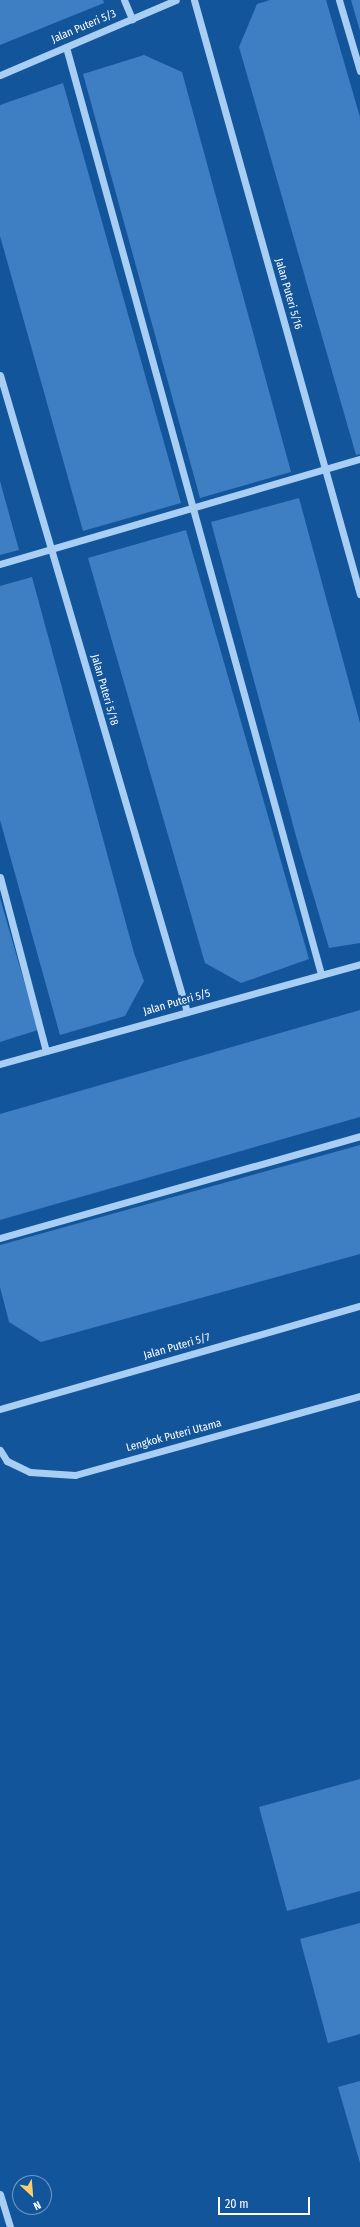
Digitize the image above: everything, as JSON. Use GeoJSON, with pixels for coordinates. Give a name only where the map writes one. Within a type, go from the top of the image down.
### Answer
{"type":"FeatureCollection","features":[{"type":"Feature","properties":{"kind":"street"},"geometry":{"type":"LineString","coordinates":[[124,0],[132,19]]}},
{"type":"Feature","properties":{"kind":"street","name":"Jalan Puteri 5/3"},"geometry":{"type":"LineString","coordinates":[[0,75],[176,0]]}},
{"type":"Feature","properties":{"kind":"street","name":"Jalan Puteri 5/16"},"geometry":{"type":"LineString","coordinates":[[194,0],[360,594]]}},
{"type":"Feature","properties":{"kind":"street"},"geometry":{"type":"LineString","coordinates":[[339,0],[360,71]]}},
{"type":"Feature","properties":{"kind":"street"},"geometry":{"type":"LineString","coordinates":[[66,47],[192,508],[322,974]]}},
{"type":"Feature","properties":{"kind":"street","name":"Jalan Puteri 5/18"},"geometry":{"type":"LineString","coordinates":[[0,374],[187,1012]]}},
{"type":"Feature","properties":{"kind":"street"},"geometry":{"type":"LineString","coordinates":[[0,564],[360,459]]}},
{"type":"Feature","properties":{"kind":"street"},"geometry":{"type":"LineString","coordinates":[[0,877],[46,1051]]}},
{"type":"Feature","properties":{"kind":"street","name":"Jalan Puteri 5/5"},"geometry":{"type":"LineString","coordinates":[[0,1064],[360,964]]}},
{"type":"Feature","properties":{"kind":"street"},"geometry":{"type":"LineString","coordinates":[[0,1238],[360,1136]]}},
{"type":"Feature","properties":{"kind":"street","name":"Jalan Puteri 5/7"},"geometry":{"type":"LineString","coordinates":[[0,1408],[360,1306]]}},
{"type":"Feature","properties":{"kind":"street","name":"Lengkok Puteri Utama"},"geometry":{"type":"LineString","coordinates":[[0,1450],[7,1461],[30,1472],[75,1475],[360,1396]]}},
{"type":"Feature","properties":{"kind":"street"},"geometry":{"type":"LineString","coordinates":[[0,2194],[10,2227]]}},
{"type":"Feature","properties":{"kind":"building"},"geometry":{"type":"Polygon","coordinates":[[[0,0],[103,0],[104,3],[0,45],[0,0]]]}},
{"type":"Feature","properties":{"kind":"building"},"geometry":{"type":"Polygon","coordinates":[[[270,0],[326,0],[360,117],[360,454],[356,455],[239,47],[257,4],[270,0]]]}},
{"type":"Feature","properties":{"kind":"building"},"geometry":{"type":"Polygon","coordinates":[[[351,0],[360,0],[360,31],[351,0]]]}},
{"type":"Feature","properties":{"kind":"building"},"geometry":{"type":"Polygon","coordinates":[[[144,55],[182,72],[291,472],[200,498],[83,74],[144,55]]]}},
{"type":"Feature","properties":{"kind":"building"},"geometry":{"type":"Polygon","coordinates":[[[63,83],[181,503],[83,531],[0,236],[0,105],[63,83]]]}},
{"type":"Feature","properties":{"kind":"building"},"geometry":{"type":"Polygon","coordinates":[[[0,481],[19,550],[0,555],[0,481]]]}},
{"type":"Feature","properties":{"kind":"building"},"geometry":{"type":"Polygon","coordinates":[[[299,498],[360,723],[360,943],[329,948],[299,847],[211,522],[299,498]]]}},
{"type":"Feature","properties":{"kind":"building"},"geometry":{"type":"Polygon","coordinates":[[[186,530],[309,959],[241,983],[205,963],[88,558],[186,530]]]}},
{"type":"Feature","properties":{"kind":"building"},"geometry":{"type":"Polygon","coordinates":[[[32,577],[134,953],[144,981],[125,1016],[60,1035],[0,820],[0,586],[32,577]]]}},
{"type":"Feature","properties":{"kind":"building"},"geometry":{"type":"Polygon","coordinates":[[[0,898],[38,1030],[0,1042],[0,898]]]}},
{"type":"Feature","properties":{"kind":"building"},"geometry":{"type":"Polygon","coordinates":[[[360,1010],[360,1117],[0,1220],[0,1114],[360,1010]]]}},
{"type":"Feature","properties":{"kind":"building"},"geometry":{"type":"Polygon","coordinates":[[[360,1145],[360,1254],[41,1342],[9,1322],[0,1287],[0,1245],[360,1145]]]}},
{"type":"Feature","properties":{"kind":"building"},"geometry":{"type":"Polygon","coordinates":[[[360,1779],[360,1891],[287,1911],[259,1807],[360,1779]]]}},
{"type":"Feature","properties":{"kind":"building"},"geometry":{"type":"Polygon","coordinates":[[[360,1923],[360,2034],[328,2043],[300,1939],[360,1923]]]}},
{"type":"Feature","properties":{"kind":"building"},"geometry":{"type":"Polygon","coordinates":[[[360,2081],[360,2163],[338,2087],[360,2081]]]}}]}
